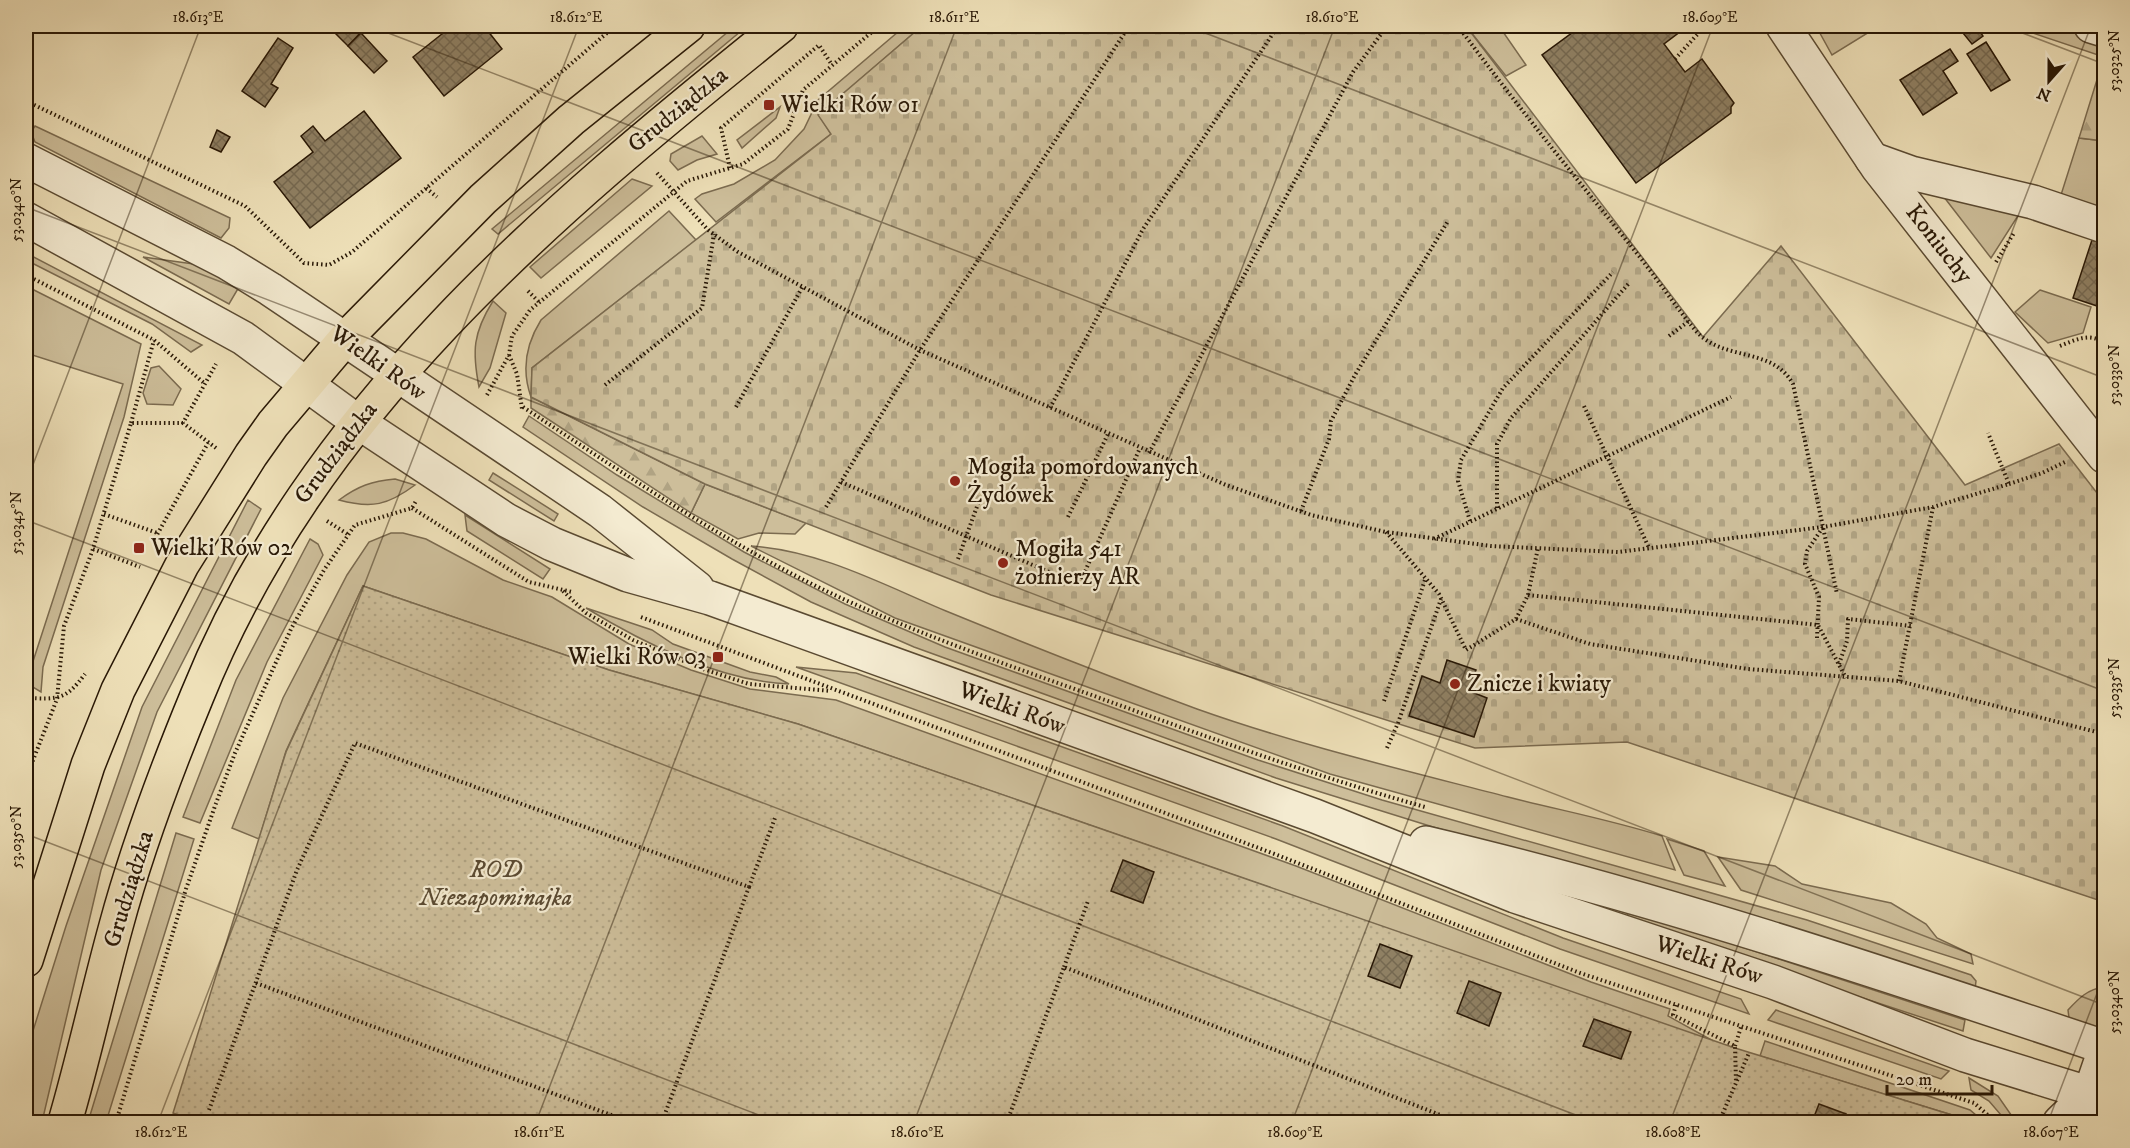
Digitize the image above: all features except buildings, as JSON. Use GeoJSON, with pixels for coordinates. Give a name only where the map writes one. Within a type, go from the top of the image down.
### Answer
{"type":"FeatureCollection","features":[{"type":"Feature","properties":{"kind":"main road"},"geometry":{"type":"LineString","coordinates":[[26,960],[88,765],[128,671],[194,545],[251,455],[345,339],[495,188],[571,120],[688,26]]}},
{"type":"Feature","properties":{"kind":"main road","name":"Grudziądzka"},"geometry":{"type":"LineString","coordinates":[[65,1122],[84,1060],[116,925],[152,812],[198,692],[241,602],[298,502],[358,422],[397,375],[483,282],[632,147],[781,26]]}},
{"type":"Feature","properties":{"kind":"street","name":"Koniuchy"},"geometry":{"type":"LineString","coordinates":[[1783,26],[1872,159],[2104,456]]}},
{"type":"Feature","properties":{"kind":"street"},"geometry":{"type":"LineString","coordinates":[[2091,26],[2104,30]]}},
{"type":"Feature","properties":{"kind":"street"},"geometry":{"type":"LineString","coordinates":[[1872,159],[1911,172],[2033,201],[2104,226]]}},
{"type":"Feature","properties":{"kind":"street","name":"Wielki Rów"},"geometry":{"type":"LineString","coordinates":[[26,160],[226,262],[345,339],[600,511],[710,598]]}},
{"type":"Feature","properties":{"kind":"street","name":"Wielki Rów"},"geometry":{"type":"LineString","coordinates":[[26,219],[235,333],[358,422],[506,520],[552,544],[628,575],[710,598],[1315,816],[1515,896],[1773,982],[2096,1105]]}},
{"type":"Feature","properties":{"kind":"street","name":"Wielki Rów"},"geometry":{"type":"LineString","coordinates":[[1315,816],[1521,865],[1752,930],[2104,1047]]}},
{"type":"Feature","properties":{"kind":"street"},"geometry":{"type":"LineString","coordinates":[[2060,1122],[2096,1105],[2104,1052]]}},
{"type":"Feature","properties":{"kind":"path"},"geometry":{"type":"LineString","coordinates":[[26,101],[245,206],[304,264],[329,265],[352,252],[615,26]]}},
{"type":"Feature","properties":{"kind":"path"},"geometry":{"type":"LineString","coordinates":[[509,355],[512,336],[530,310],[687,181],[743,164],[788,129],[803,90],[879,26]]}},
{"type":"Feature","properties":{"kind":"path"},"geometry":{"type":"LineString","coordinates":[[826,507],[920,350],[1129,26]]}},
{"type":"Feature","properties":{"kind":"path"},"geometry":{"type":"LineString","coordinates":[[1050,408],[1143,229],[1278,26]]}},
{"type":"Feature","properties":{"kind":"path"},"geometry":{"type":"LineString","coordinates":[[1149,453],[1353,72],[1387,26]]}},
{"type":"Feature","properties":{"kind":"path"},"geometry":{"type":"LineString","coordinates":[[1458,26],[1505,90],[1697,332],[1715,345],[1766,360],[1787,372],[1793,384],[1837,594]]}},
{"type":"Feature","properties":{"kind":"path"},"geometry":{"type":"LineString","coordinates":[[1675,59],[1706,26]]}},
{"type":"Feature","properties":{"kind":"path"},"geometry":{"type":"LineString","coordinates":[[730,168],[721,128],[819,45],[832,65]]}},
{"type":"Feature","properties":{"kind":"path"},"geometry":{"type":"LineString","coordinates":[[632,147],[675,191],[708,230],[738,252],[920,350],[1149,453],[1226,484],[1301,511],[1386,532],[1491,546],[1618,552],[1823,527],[1934,507],[2042,473],[2067,461]]}},
{"type":"Feature","properties":{"kind":"path"},"geometry":{"type":"LineString","coordinates":[[1991,270],[2033,201]]}},
{"type":"Feature","properties":{"kind":"path"},"geometry":{"type":"LineString","coordinates":[[1301,511],[1329,440],[1331,421],[1355,375],[1448,221]]}},
{"type":"Feature","properties":{"kind":"path"},"geometry":{"type":"LineString","coordinates":[[605,385],[702,308],[714,234]]}},
{"type":"Feature","properties":{"kind":"path"},"geometry":{"type":"LineString","coordinates":[[1470,521],[1458,481],[1461,460],[1503,388],[1613,272]]}},
{"type":"Feature","properties":{"kind":"path"},"geometry":{"type":"LineString","coordinates":[[26,275],[154,340],[204,383],[183,423]]}},
{"type":"Feature","properties":{"kind":"path"},"geometry":{"type":"LineString","coordinates":[[1497,508],[1497,444],[1511,418],[1630,282]]}},
{"type":"Feature","properties":{"kind":"path"},"geometry":{"type":"LineString","coordinates":[[736,407],[803,286]]}},
{"type":"Feature","properties":{"kind":"path"},"geometry":{"type":"LineString","coordinates":[[1669,336],[1689,321]]}},
{"type":"Feature","properties":{"kind":"path"},"geometry":{"type":"LineString","coordinates":[[2100,339],[2104,329]]}},
{"type":"Feature","properties":{"kind":"path"},"geometry":{"type":"LineString","coordinates":[[2050,350],[2080,338],[2100,339],[2104,343]]}},
{"type":"Feature","properties":{"kind":"path"},"geometry":{"type":"LineString","coordinates":[[26,778],[57,699],[64,626],[93,549],[154,340]]}},
{"type":"Feature","properties":{"kind":"path"},"geometry":{"type":"LineString","coordinates":[[1434,538],[1731,397]]}},
{"type":"Feature","properties":{"kind":"path"},"geometry":{"type":"LineString","coordinates":[[1584,406],[1649,548]]}},
{"type":"Feature","properties":{"kind":"path"},"geometry":{"type":"LineString","coordinates":[[523,407],[727,538],[812,584],[870,611],[948,644],[1212,739],[1428,808]]}},
{"type":"Feature","properties":{"kind":"path"},"geometry":{"type":"LineString","coordinates":[[131,423],[183,423],[208,443],[148,551]]}},
{"type":"Feature","properties":{"kind":"path"},"geometry":{"type":"LineString","coordinates":[[1988,433],[2009,484]]}},
{"type":"Feature","properties":{"kind":"path"},"geometry":{"type":"LineString","coordinates":[[1068,517],[1108,434]]}},
{"type":"Feature","properties":{"kind":"path"},"geometry":{"type":"LineString","coordinates":[[841,482],[1079,585],[1140,448]]}},
{"type":"Feature","properties":{"kind":"path"},"geometry":{"type":"LineString","coordinates":[[958,559],[979,501]]}},
{"type":"Feature","properties":{"kind":"path"},"geometry":{"type":"LineString","coordinates":[[1899,681],[1934,507]]}},
{"type":"Feature","properties":{"kind":"path"},"geometry":{"type":"LineString","coordinates":[[116,1122],[186,889],[235,753],[291,629],[324,570],[355,525],[412,508],[529,582],[584,595]]}},
{"type":"Feature","properties":{"kind":"path"},"geometry":{"type":"LineString","coordinates":[[104,514],[157,533]]}},
{"type":"Feature","properties":{"kind":"path"},"geometry":{"type":"LineString","coordinates":[[1817,638],[1819,597],[1805,564],[1807,551],[1823,527]]}},
{"type":"Feature","properties":{"kind":"path"},"geometry":{"type":"LineString","coordinates":[[1386,532],[1441,599],[1466,650],[1516,619],[1528,595],[1538,548]]}},
{"type":"Feature","properties":{"kind":"path"},"geometry":{"type":"LineString","coordinates":[[93,549],[140,567]]}},
{"type":"Feature","properties":{"kind":"path"},"geometry":{"type":"LineString","coordinates":[[135,576],[144,559]]}},
{"type":"Feature","properties":{"kind":"path"},"geometry":{"type":"LineString","coordinates":[[1384,701],[1426,579]]}},
{"type":"Feature","properties":{"kind":"path"},"geometry":{"type":"LineString","coordinates":[[561,589],[586,613],[633,640],[703,669],[749,684],[835,691]]}},
{"type":"Feature","properties":{"kind":"path"},"geometry":{"type":"LineString","coordinates":[[1528,595],[1818,625]]}},
{"type":"Feature","properties":{"kind":"path"},"geometry":{"type":"LineString","coordinates":[[1387,747],[1398,723],[1441,599]]}},
{"type":"Feature","properties":{"kind":"path"},"geometry":{"type":"LineString","coordinates":[[633,614],[1272,853],[1580,973],[1953,1095],[1974,1103],[1996,1122]]}},
{"type":"Feature","properties":{"kind":"path"},"geometry":{"type":"LineString","coordinates":[[1516,619],[1590,644],[1748,669],[1899,681],[2104,734]]}},
{"type":"Feature","properties":{"kind":"path"},"geometry":{"type":"LineString","coordinates":[[1839,665],[1847,641],[1848,619],[1911,626]]}},
{"type":"Feature","properties":{"kind":"path"},"geometry":{"type":"LineString","coordinates":[[1818,625],[1846,678]]}},
{"type":"Feature","properties":{"kind":"path"},"geometry":{"type":"LineString","coordinates":[[26,698],[57,699],[71,693],[89,669]]}},
{"type":"Feature","properties":{"kind":"path"},"geometry":{"type":"LineString","coordinates":[[209,1110],[297,870],[355,743],[750,887]]}},
{"type":"Feature","properties":{"kind":"path"},"geometry":{"type":"LineString","coordinates":[[662,1122],[775,818]]}},
{"type":"Feature","properties":{"kind":"path"},"geometry":{"type":"LineString","coordinates":[[1007,1122],[1088,901]]}},
{"type":"Feature","properties":{"kind":"path"},"geometry":{"type":"LineString","coordinates":[[1064,967],[1458,1122]]}},
{"type":"Feature","properties":{"kind":"path"},"geometry":{"type":"LineString","coordinates":[[256,982],[630,1122]]}},
{"type":"Feature","properties":{"kind":"path"},"geometry":{"type":"LineString","coordinates":[[1676,1005],[1673,1015],[1720,1041],[1736,1046]]}},
{"type":"Feature","properties":{"kind":"path"},"geometry":{"type":"LineString","coordinates":[[1736,1082],[1736,1046],[1741,1027]]}},
{"type":"Feature","properties":{"kind":"path"},"geometry":{"type":"LineString","coordinates":[[1719,1122],[1749,1053]]}},
{"type":"Feature","properties":{"kind":"path"},"geometry":{"type":"LineString","coordinates":[[1953,1095],[1965,1056]]}},
{"type":"Feature","properties":{"kind":"green space"},"geometry":{"type":"Polygon","coordinates":[[[735,26],[747,26],[498,234],[492,229],[735,26]]]}},
{"type":"Feature","properties":{"kind":"green space"},"geometry":{"type":"Polygon","coordinates":[[[905,26],[922,26],[819,115],[831,134],[716,222],[695,199],[702,194],[734,184],[775,160],[804,129],[818,100],[905,26]]]}},
{"type":"Feature","properties":{"kind":"green space"},"geometry":{"type":"Polygon","coordinates":[[[922,26],[1466,26],[1703,337],[1781,246],[1965,485],[2059,444],[2104,502],[2104,902],[1627,742],[1475,748],[991,595],[705,484],[531,397],[532,368],[831,134],[818,115],[922,26]]]}},
{"type":"Feature","properties":{"kind":"green space"},"geometry":{"type":"Polygon","coordinates":[[[1466,26],[1499,26],[1526,65],[1506,76],[1466,26]]]}},
{"type":"Feature","properties":{"kind":"green space"},"geometry":{"type":"Polygon","coordinates":[[[1816,26],[1879,26],[1832,55],[1816,26]]]}},
{"type":"Feature","properties":{"kind":"green space"},"geometry":{"type":"Polygon","coordinates":[[[2012,26],[2064,26],[2104,39],[2104,57],[2012,26]]]}},
{"type":"Feature","properties":{"kind":"green space"},"geometry":{"type":"Polygon","coordinates":[[[2104,57],[2104,141],[2079,138],[2104,57]]]}},
{"type":"Feature","properties":{"kind":"green space"},"geometry":{"type":"Polygon","coordinates":[[[780,107],[776,118],[742,148],[737,140],[780,107]]]}},
{"type":"Feature","properties":{"kind":"green space"},"geometry":{"type":"Polygon","coordinates":[[[35,126],[230,218],[229,228],[221,238],[35,142],[31,132],[35,126]]]}},
{"type":"Feature","properties":{"kind":"green space"},"geometry":{"type":"Polygon","coordinates":[[[702,136],[717,154],[697,160],[678,170],[670,161],[671,154],[702,136]]]}},
{"type":"Feature","properties":{"kind":"green space"},"geometry":{"type":"Polygon","coordinates":[[[2079,138],[2104,141],[2104,214],[2060,198],[2079,138]]]}},
{"type":"Feature","properties":{"kind":"green space"},"geometry":{"type":"Polygon","coordinates":[[[632,179],[652,186],[541,278],[530,267],[632,179]]]}},
{"type":"Feature","properties":{"kind":"green space"},"geometry":{"type":"Polygon","coordinates":[[[1937,188],[2021,211],[1991,258],[1937,188]]]}},
{"type":"Feature","properties":{"kind":"green space"},"geometry":{"type":"Polygon","coordinates":[[[669,211],[696,240],[532,368],[531,397],[526,377],[527,357],[532,338],[541,320],[669,211]]]}},
{"type":"Feature","properties":{"kind":"green space"},"geometry":{"type":"Polygon","coordinates":[[[26,253],[202,345],[191,352],[152,324],[26,260],[26,253]]]}},
{"type":"Feature","properties":{"kind":"green space"},"geometry":{"type":"Polygon","coordinates":[[[143,257],[201,265],[239,287],[229,304],[143,257]]]}},
{"type":"Feature","properties":{"kind":"green space"},"geometry":{"type":"Polygon","coordinates":[[[26,286],[141,344],[124,417],[43,667],[41,692],[26,683],[123,384],[26,353],[26,286]]]}},
{"type":"Feature","properties":{"kind":"green space"},"geometry":{"type":"Polygon","coordinates":[[[2040,290],[2091,307],[2083,333],[2048,343],[2015,312],[2040,290]]]}},
{"type":"Feature","properties":{"kind":"green space"},"geometry":{"type":"Polygon","coordinates":[[[493,301],[506,313],[490,368],[479,387],[475,363],[476,342],[481,323],[493,301]]]}},
{"type":"Feature","properties":{"kind":"green space"},"geometry":{"type":"Polygon","coordinates":[[[159,366],[181,389],[173,405],[147,404],[143,393],[151,368],[159,366]]]}},
{"type":"Feature","properties":{"kind":"green space"},"geometry":{"type":"Polygon","coordinates":[[[531,397],[705,484],[691,513],[531,408],[531,397]]]}},
{"type":"Feature","properties":{"kind":"green space"},"geometry":{"type":"Polygon","coordinates":[[[529,416],[617,475],[744,552],[845,604],[945,647],[1258,760],[1382,800],[1807,920],[1971,975],[1976,981],[1975,989],[1779,924],[1433,827],[1276,778],[914,647],[811,602],[643,507],[523,427],[529,416]]]}},
{"type":"Feature","properties":{"kind":"green space"},"geometry":{"type":"Polygon","coordinates":[[[493,473],[558,514],[554,521],[489,480],[493,473]]]}},
{"type":"Feature","properties":{"kind":"green space"},"geometry":{"type":"Polygon","coordinates":[[[395,479],[415,485],[388,501],[379,503],[361,504],[339,500],[366,485],[395,479]]]}},
{"type":"Feature","properties":{"kind":"green space"},"geometry":{"type":"Polygon","coordinates":[[[705,484],[806,523],[795,534],[759,533],[738,539],[691,513],[705,484]]]}},
{"type":"Feature","properties":{"kind":"green space"},"geometry":{"type":"Polygon","coordinates":[[[248,500],[261,509],[157,712],[101,870],[42,1122],[26,1122],[26,1053],[66,926],[142,707],[248,500]]]}},
{"type":"Feature","properties":{"kind":"green space"},"geometry":{"type":"Polygon","coordinates":[[[465,515],[550,569],[543,579],[467,531],[465,515]]]}},
{"type":"Feature","properties":{"kind":"green space"},"geometry":{"type":"Polygon","coordinates":[[[391,533],[403,533],[426,539],[503,580],[552,597],[629,644],[691,670],[750,689],[836,700],[1296,866],[1591,982],[1670,1009],[1668,1016],[1715,1042],[798,724],[609,670],[363,586],[286,751],[259,839],[232,828],[283,698],[347,575],[369,542],[391,533]]]}},
{"type":"Feature","properties":{"kind":"green space"},"geometry":{"type":"Polygon","coordinates":[[[310,539],[318,544],[323,555],[267,662],[200,823],[183,817],[236,680],[310,539]]]}},
{"type":"Feature","properties":{"kind":"green space"},"geometry":{"type":"Polygon","coordinates":[[[751,546],[801,554],[851,570],[1040,649],[1235,722],[1351,756],[1662,836],[1675,870],[1330,774],[895,618],[751,546]]]}},
{"type":"Feature","properties":{"kind":"green space","name":"ROD Niezapominajka"},"geometry":{"type":"Polygon","coordinates":[[[363,586],[609,670],[798,724],[1735,1048],[1952,1115],[1961,1122],[198,1122],[173,1113],[286,752],[363,586]]]}},
{"type":"Feature","properties":{"kind":"green space"},"geometry":{"type":"Polygon","coordinates":[[[586,608],[652,630],[673,644],[750,672],[776,677],[789,684],[736,676],[683,658],[633,635],[586,608]]]}},
{"type":"Feature","properties":{"kind":"green space"},"geometry":{"type":"Polygon","coordinates":[[[796,667],[856,673],[1283,826],[1563,938],[1741,999],[1749,1014],[1560,949],[1276,839],[796,667]]]}},
{"type":"Feature","properties":{"kind":"green space"},"geometry":{"type":"Polygon","coordinates":[[[176,833],[194,839],[106,1122],[88,1122],[176,833]]]}},
{"type":"Feature","properties":{"kind":"green space"},"geometry":{"type":"Polygon","coordinates":[[[1667,839],[1704,851],[1725,886],[1684,875],[1667,839]]]}},
{"type":"Feature","properties":{"kind":"green space"},"geometry":{"type":"Polygon","coordinates":[[[1718,857],[1775,866],[1802,884],[1891,903],[1926,924],[1937,938],[1971,954],[1973,964],[1741,890],[1718,857]]]}},
{"type":"Feature","properties":{"kind":"green space"},"geometry":{"type":"Polygon","coordinates":[[[1629,910],[1965,1020],[1963,1031],[1626,920],[1629,910]]]}},
{"type":"Feature","properties":{"kind":"green space"},"geometry":{"type":"Polygon","coordinates":[[[2104,987],[2104,1032],[2069,1018],[2068,1010],[2080,998],[2088,992],[2104,987]]]}},
{"type":"Feature","properties":{"kind":"green space"},"geometry":{"type":"Polygon","coordinates":[[[1776,1010],[1949,1071],[1941,1079],[1768,1020],[1776,1010]]]}},
{"type":"Feature","properties":{"kind":"green space"},"geometry":{"type":"Polygon","coordinates":[[[1765,1041],[1970,1110],[1984,1122],[1961,1122],[1952,1115],[1760,1056],[1765,1041]]]}},
{"type":"Feature","properties":{"kind":"green space"},"geometry":{"type":"Polygon","coordinates":[[[1969,1078],[1998,1096],[2016,1122],[2007,1122],[1989,1101],[1971,1090],[1969,1078]]]}},
{"type":"Feature","properties":{"kind":"place","name":"Wielki Rów 01"},"geometry":{"type":"Point","coordinates":[769,105]}},
{"type":"Feature","properties":{"kind":"place","name":"Mogiła pomordowanych Żydówek"},"geometry":{"type":"Point","coordinates":[955,481]}},
{"type":"Feature","properties":{"kind":"place","name":"Wielki Rów 02"},"geometry":{"type":"Point","coordinates":[139,548]}},
{"type":"Feature","properties":{"kind":"place","name":"Mogiła 541 żołnierzy AR"},"geometry":{"type":"Point","coordinates":[1003,563]}},
{"type":"Feature","properties":{"kind":"place","name":"Wielki Rów 03"},"geometry":{"type":"Point","coordinates":[718,657]}},
{"type":"Feature","properties":{"kind":"place","name":"Znicze i kwiaty"},"geometry":{"type":"Point","coordinates":[1455,684]}}]}
